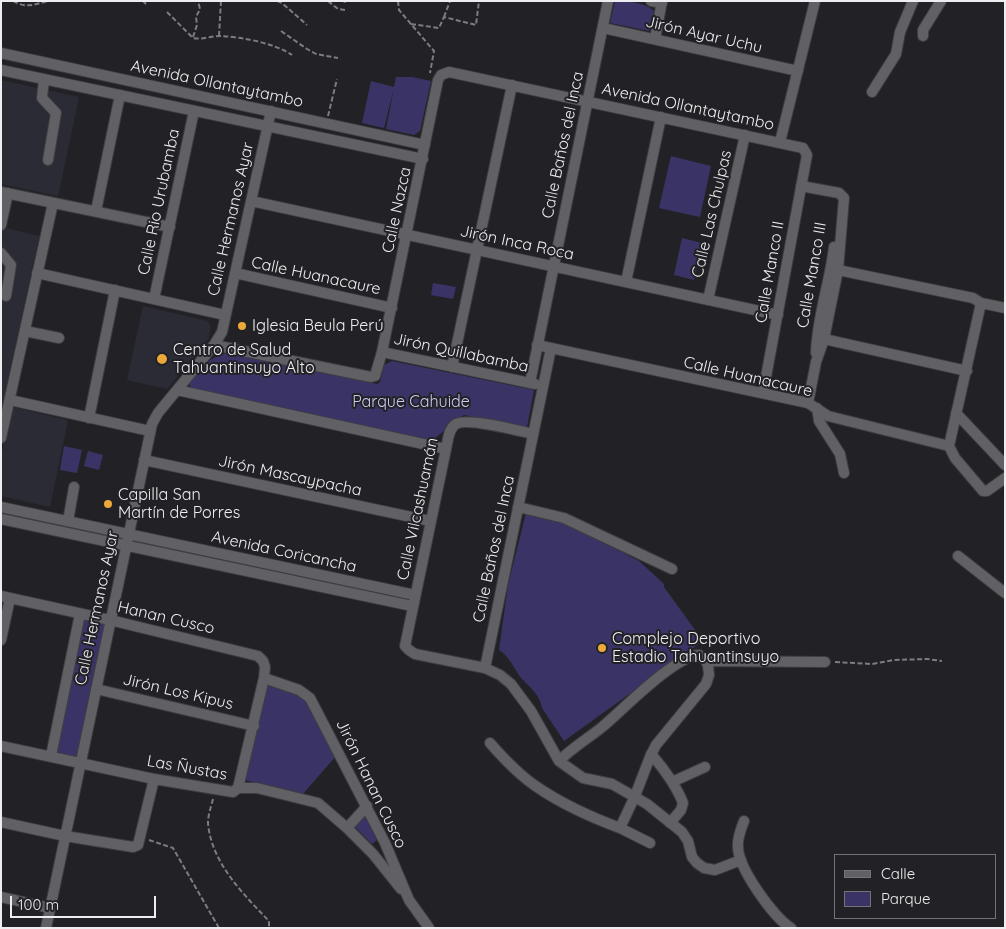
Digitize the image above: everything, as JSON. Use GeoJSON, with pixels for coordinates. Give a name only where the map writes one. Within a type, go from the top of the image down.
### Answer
{"type":"FeatureCollection","features":[{"type":"Feature","properties":{"kind":"street","name":"Calle Baños del Inca"},"geometry":{"type":"LineString","coordinates":[[530,383],[608,1]]}},
{"type":"Feature","properties":{"kind":"street"},"geometry":{"type":"LineString","coordinates":[[651,1],[662,2],[655,39]]}},
{"type":"Feature","properties":{"kind":"street"},"geometry":{"type":"LineString","coordinates":[[780,142],[815,1]]}},
{"type":"Feature","properties":{"kind":"street"},"geometry":{"type":"LineString","coordinates":[[872,92],[896,54],[900,32],[913,1]]}},
{"type":"Feature","properties":{"kind":"street"},"geometry":{"type":"LineString","coordinates":[[923,36],[923,30],[941,1]]}},
{"type":"Feature","properties":{"kind":"street","name":"Jirón Ayar Uchu"},"geometry":{"type":"LineString","coordinates":[[603,28],[798,71]]}},
{"type":"Feature","properties":{"kind":"street","name":"Avenida Ollantaytambo"},"geometry":{"type":"LineString","coordinates":[[1,53],[426,145]]}},
{"type":"Feature","properties":{"kind":"street","name":"Avenida Ollantaytambo"},"geometry":{"type":"LineString","coordinates":[[1,70],[422,159]]}},
{"type":"Feature","properties":{"kind":"street","name":"Avenida Ollantaytambo"},"geometry":{"type":"LineString","coordinates":[[441,75],[449,72],[780,142],[803,148],[807,155]]}},
{"type":"Feature","properties":{"kind":"street","name":"Calle Nazca"},"geometry":{"type":"LineString","coordinates":[[382,352],[438,80],[441,75]]}},
{"type":"Feature","properties":{"kind":"street"},"geometry":{"type":"LineString","coordinates":[[44,79],[42,98],[44,102],[52,106],[56,113],[48,160]]}},
{"type":"Feature","properties":{"kind":"street"},"geometry":{"type":"LineString","coordinates":[[452,367],[512,85]]}},
{"type":"Feature","properties":{"kind":"street"},"geometry":{"type":"LineString","coordinates":[[96,211],[120,95]]}},
{"type":"Feature","properties":{"kind":"street","name":"Calle Rio Urubamba"},"geometry":{"type":"LineString","coordinates":[[154,299],[194,111]]}},
{"type":"Feature","properties":{"kind":"street","name":"Calle Hermanos Ayar"},"geometry":{"type":"LineString","coordinates":[[46,928],[150,431],[154,418],[214,345],[222,332],[271,111]]}},
{"type":"Feature","properties":{"kind":"street"},"geometry":{"type":"LineString","coordinates":[[626,282],[661,117]]}},
{"type":"Feature","properties":{"kind":"street","name":"Calle Las Chulpas"},"geometry":{"type":"LineString","coordinates":[[708,300],[745,135]]}},
{"type":"Feature","properties":{"kind":"street","name":"Calle Manco II"},"geometry":{"type":"LineString","coordinates":[[763,393],[807,155]]}},
{"type":"Feature","properties":{"kind":"street"},"geometry":{"type":"LineString","coordinates":[[801,186],[842,196]]}},
{"type":"Feature","properties":{"kind":"street"},"geometry":{"type":"LineString","coordinates":[[1,225],[5,193],[170,227]]}},
{"type":"Feature","properties":{"kind":"street","name":"Calle Manco III"},"geometry":{"type":"LineString","coordinates":[[816,362],[824,339],[838,270],[842,196]]}},
{"type":"Feature","properties":{"kind":"street","name":"Calle Manco III"},"geometry":{"type":"LineString","coordinates":[[812,406],[816,338],[831,268],[842,196]]}},
{"type":"Feature","properties":{"kind":"street","name":"Jirón Inca Roca"},"geometry":{"type":"LineString","coordinates":[[251,201],[778,315]]}},
{"type":"Feature","properties":{"kind":"street"},"geometry":{"type":"LineString","coordinates":[[1,438],[53,203]]}},
{"type":"Feature","properties":{"kind":"street"},"geometry":{"type":"LineString","coordinates":[[1,253],[11,265],[6,296]]}},
{"type":"Feature","properties":{"kind":"street"},"geometry":{"type":"LineString","coordinates":[[838,270],[973,298],[981,303],[1005,308]]}},
{"type":"Feature","properties":{"kind":"street"},"geometry":{"type":"LineString","coordinates":[[37,272],[225,316]]}},
{"type":"Feature","properties":{"kind":"street","name":"Calle Huanacaure"},"geometry":{"type":"LineString","coordinates":[[235,273],[392,308]]}},
{"type":"Feature","properties":{"kind":"street"},"geometry":{"type":"LineString","coordinates":[[89,418],[115,290]]}},
{"type":"Feature","properties":{"kind":"street"},"geometry":{"type":"LineString","coordinates":[[981,303],[949,446],[955,458],[983,491],[987,491],[1005,478]]}},
{"type":"Feature","properties":{"kind":"street"},"geometry":{"type":"LineString","coordinates":[[25,331],[59,338]]}},
{"type":"Feature","properties":{"kind":"street"},"geometry":{"type":"LineString","coordinates":[[824,339],[966,371]]}},
{"type":"Feature","properties":{"kind":"street","name":"Jirón Quillabamba"},"geometry":{"type":"LineString","coordinates":[[214,345],[371,377],[375,376],[378,371],[382,352],[544,386]]}},
{"type":"Feature","properties":{"kind":"street","name":"Calle Huanacaure"},"geometry":{"type":"LineString","coordinates":[[537,345],[763,393],[812,406],[828,416],[949,446]]}},
{"type":"Feature","properties":{"kind":"street","name":"Calle Baños del Inca"},"geometry":{"type":"LineString","coordinates":[[485,668],[551,348]]}},
{"type":"Feature","properties":{"kind":"street"},"geometry":{"type":"LineString","coordinates":[[177,390],[446,449]]}},
{"type":"Feature","properties":{"kind":"street"},"geometry":{"type":"LineString","coordinates":[[10,400],[150,431]]}},
{"type":"Feature","properties":{"kind":"street"},"geometry":{"type":"LineString","coordinates":[[812,406],[819,421],[840,454],[844,473]]}},
{"type":"Feature","properties":{"kind":"street"},"geometry":{"type":"LineString","coordinates":[[956,413],[1005,464]]}},
{"type":"Feature","properties":{"kind":"street","name":"Calle Vilcashuamán"},"geometry":{"type":"LineString","coordinates":[[485,668],[416,654],[405,646],[405,640],[452,427],[462,421],[468,421],[533,434]]}},
{"type":"Feature","properties":{"kind":"street","name":"Jirón Mascaypacha"},"geometry":{"type":"LineString","coordinates":[[144,460],[430,521]]}},
{"type":"Feature","properties":{"kind":"street"},"geometry":{"type":"LineString","coordinates":[[68,521],[74,487]]}},
{"type":"Feature","properties":{"kind":"street","name":"Avenida Coricancha"},"geometry":{"type":"LineString","coordinates":[[1,507],[415,595]]}},
{"type":"Feature","properties":{"kind":"street"},"geometry":{"type":"LineString","coordinates":[[518,507],[564,518],[672,568]]}},
{"type":"Feature","properties":{"kind":"street","name":"Avenida Coricancha"},"geometry":{"type":"LineString","coordinates":[[1,519],[412,606]]}},
{"type":"Feature","properties":{"kind":"street"},"geometry":{"type":"LineString","coordinates":[[958,556],[1005,592]]}},
{"type":"Feature","properties":{"kind":"street"},"geometry":{"type":"LineString","coordinates":[[1,640],[6,597]]}},
{"type":"Feature","properties":{"kind":"street","name":"Hanan Cusco"},"geometry":{"type":"LineString","coordinates":[[6,597],[258,656],[263,661]]}},
{"type":"Feature","properties":{"kind":"street"},"geometry":{"type":"LineString","coordinates":[[51,756],[80,614]]}},
{"type":"Feature","properties":{"kind":"street"},"geometry":{"type":"LineString","coordinates":[[559,761],[571,748],[600,728],[665,673],[692,656],[699,655],[706,661],[709,671],[706,684],[666,732],[652,754],[620,828]]}},
{"type":"Feature","properties":{"kind":"street","name":"Las Ñustas"},"geometry":{"type":"LineString","coordinates":[[1,746],[154,779],[233,792],[238,788],[254,726],[264,678],[265,667],[263,661]]}},
{"type":"Feature","properties":{"kind":"street"},"geometry":{"type":"LineString","coordinates":[[706,661],[825,662]]}},
{"type":"Feature","properties":{"kind":"street"},"geometry":{"type":"LineString","coordinates":[[485,668],[500,675],[511,684],[531,711],[559,761],[583,778],[612,784],[635,796],[686,836],[692,857],[704,868],[715,870],[741,860]]}},
{"type":"Feature","properties":{"kind":"street","name":"Jirón Hanan Cusco"},"geometry":{"type":"LineString","coordinates":[[264,678],[299,690],[310,698],[367,806],[409,900],[429,928]]}},
{"type":"Feature","properties":{"kind":"street","name":"Jirón Los Kipus"},"geometry":{"type":"LineString","coordinates":[[96,688],[254,726]]}},
{"type":"Feature","properties":{"kind":"street"},"geometry":{"type":"LineString","coordinates":[[490,742],[513,767],[538,788],[590,816],[620,828],[650,844]]}},
{"type":"Feature","properties":{"kind":"street"},"geometry":{"type":"LineString","coordinates":[[652,754],[684,803],[681,810],[670,822]]}},
{"type":"Feature","properties":{"kind":"street"},"geometry":{"type":"LineString","coordinates":[[672,782],[705,766]]}},
{"type":"Feature","properties":{"kind":"street"},"geometry":{"type":"LineString","coordinates":[[1,822],[133,848],[139,841],[154,779]]}},
{"type":"Feature","properties":{"kind":"street"},"geometry":{"type":"LineString","coordinates":[[238,788],[257,788],[318,803],[373,854],[409,900]]}},
{"type":"Feature","properties":{"kind":"street"},"geometry":{"type":"LineString","coordinates":[[347,828],[367,806]]}},
{"type":"Feature","properties":{"kind":"street"},"geometry":{"type":"LineString","coordinates":[[744,821],[738,842],[738,854],[753,883],[776,915],[791,928]]}},
{"type":"Feature","properties":{"kind":"street"},"geometry":{"type":"LineString","coordinates":[[373,854],[385,843]]}},
{"type":"Feature","properties":{"kind":"street"},"geometry":{"type":"LineString","coordinates":[[1,897],[50,908]]}},
{"type":"Feature","properties":{"kind":"path"},"geometry":{"type":"LineString","coordinates":[[13,1],[21,6],[49,1]]}},
{"type":"Feature","properties":{"kind":"path"},"geometry":{"type":"LineString","coordinates":[[27,6],[28,1]]}},
{"type":"Feature","properties":{"kind":"path"},"geometry":{"type":"LineString","coordinates":[[143,1],[146,4]]}},
{"type":"Feature","properties":{"kind":"path"},"geometry":{"type":"LineString","coordinates":[[193,38],[197,25],[196,17],[200,9],[199,2],[194,1]]}},
{"type":"Feature","properties":{"kind":"path"},"geometry":{"type":"LineString","coordinates":[[219,36],[221,1]]}},
{"type":"Feature","properties":{"kind":"path"},"geometry":{"type":"LineString","coordinates":[[277,1],[282,3],[307,25]]}},
{"type":"Feature","properties":{"kind":"path"},"geometry":{"type":"LineString","coordinates":[[328,1],[338,9],[345,10]]}},
{"type":"Feature","properties":{"kind":"path"},"geometry":{"type":"LineString","coordinates":[[398,1],[399,10],[434,51],[430,73]]}},
{"type":"Feature","properties":{"kind":"path"},"geometry":{"type":"LineString","coordinates":[[411,24],[439,28],[450,1]]}},
{"type":"Feature","properties":{"kind":"path"},"geometry":{"type":"LineString","coordinates":[[444,17],[476,25],[480,1]]}},
{"type":"Feature","properties":{"kind":"path"},"geometry":{"type":"LineString","coordinates":[[167,12],[193,38],[219,36],[272,46],[283,49],[292,55]]}},
{"type":"Feature","properties":{"kind":"path"},"geometry":{"type":"LineString","coordinates":[[281,31],[316,54],[338,58]]}},
{"type":"Feature","properties":{"kind":"path"},"geometry":{"type":"LineString","coordinates":[[327,124],[337,79]]}},
{"type":"Feature","properties":{"kind":"path"},"geometry":{"type":"LineString","coordinates":[[825,662],[872,664],[894,660],[927,659],[942,661]]}},
{"type":"Feature","properties":{"kind":"path"},"geometry":{"type":"LineString","coordinates":[[215,790],[208,821],[212,840],[228,874],[238,888],[269,921],[270,928]]}},
{"type":"Feature","properties":{"kind":"path"},"geometry":{"type":"LineString","coordinates":[[139,841],[172,848],[218,928]]}},
{"type":"Feature","properties":{"kind":"shaded area"},"geometry":{"type":"Polygon","coordinates":[[[1,80],[79,97],[58,196],[1,184],[1,80]]]}},
{"type":"Feature","properties":{"kind":"shaded area"},"geometry":{"type":"Polygon","coordinates":[[[1,227],[39,236],[1,411],[1,227]]]}},
{"type":"Feature","properties":{"kind":"shaded area","name":"Centro de Salud Tahuantinsuyo Alto"},"geometry":{"type":"Polygon","coordinates":[[[143,306],[208,321],[211,327],[209,338],[167,389],[127,380],[143,306]]]}},
{"type":"Feature","properties":{"kind":"shaded area"},"geometry":{"type":"Polygon","coordinates":[[[12,407],[68,420],[50,507],[1,496],[1,457],[12,407]]]}},
{"type":"Feature","properties":{"kind":"green space"},"geometry":{"type":"Polygon","coordinates":[[[615,1],[641,4],[654,11],[649,31],[610,23],[615,1]]]}},
{"type":"Feature","properties":{"kind":"green space"},"geometry":{"type":"Polygon","coordinates":[[[396,77],[412,77],[431,81],[420,131],[414,135],[386,129],[394,88],[384,128],[362,123],[371,81],[394,87],[396,77]]]}},
{"type":"Feature","properties":{"kind":"green space"},"geometry":{"type":"Polygon","coordinates":[[[671,156],[711,166],[700,217],[659,208],[671,156]]]}},
{"type":"Feature","properties":{"kind":"green space"},"geometry":{"type":"Polygon","coordinates":[[[682,238],[702,243],[694,280],[674,275],[682,238]]]}},
{"type":"Feature","properties":{"kind":"green space"},"geometry":{"type":"Polygon","coordinates":[[[433,283],[456,287],[453,299],[431,295],[433,283]]]}},
{"type":"Feature","properties":{"kind":"green space","name":"Parque Cahuide"},"geometry":{"type":"Polygon","coordinates":[[[227,353],[377,384],[380,382],[384,365],[392,361],[534,390],[527,427],[464,415],[447,425],[445,430],[429,443],[191,389],[189,383],[205,364],[227,353]]]}},
{"type":"Feature","properties":{"kind":"green space"},"geometry":{"type":"Polygon","coordinates":[[[64,446],[82,450],[77,473],[60,470],[64,446]]]}},
{"type":"Feature","properties":{"kind":"green space"},"geometry":{"type":"Polygon","coordinates":[[[88,451],[103,455],[99,470],[84,466],[88,451]]]}},
{"type":"Feature","properties":{"kind":"green space","name":"Complejo Deportivo Estadio Tahuantinsuyo"},"geometry":{"type":"Polygon","coordinates":[[[526,513],[562,521],[639,561],[664,584],[664,587],[703,641],[564,741],[542,708],[535,693],[521,678],[507,657],[499,650],[508,585],[526,513]]]}},
{"type":"Feature","properties":{"kind":"green space"},"geometry":{"type":"Polygon","coordinates":[[[83,618],[107,623],[79,758],[55,753],[83,618]]]}},
{"type":"Feature","properties":{"kind":"green space"},"geometry":{"type":"Polygon","coordinates":[[[266,682],[301,694],[307,699],[336,756],[302,795],[245,780],[266,682]]]}},
{"type":"Feature","properties":{"kind":"green space"},"geometry":{"type":"Polygon","coordinates":[[[364,815],[377,840],[372,844],[354,826],[364,815]]]}},
{"type":"Feature","properties":{"kind":"place","name":"Iglesia Beula Perú"},"geometry":{"type":"Point","coordinates":[242,326]}},
{"type":"Feature","properties":{"kind":"place","name":"Centro de Salud Tahuantinsuyo Alto"},"geometry":{"type":"Point","coordinates":[162,359]}},
{"type":"Feature","properties":{"kind":"place","name":"Capilla San Martín de Porres"},"geometry":{"type":"Point","coordinates":[108,504]}},
{"type":"Feature","properties":{"kind":"place","name":"Complejo Deportivo Estadio Tahuantinsuyo"},"geometry":{"type":"Point","coordinates":[602,648]}}]}
